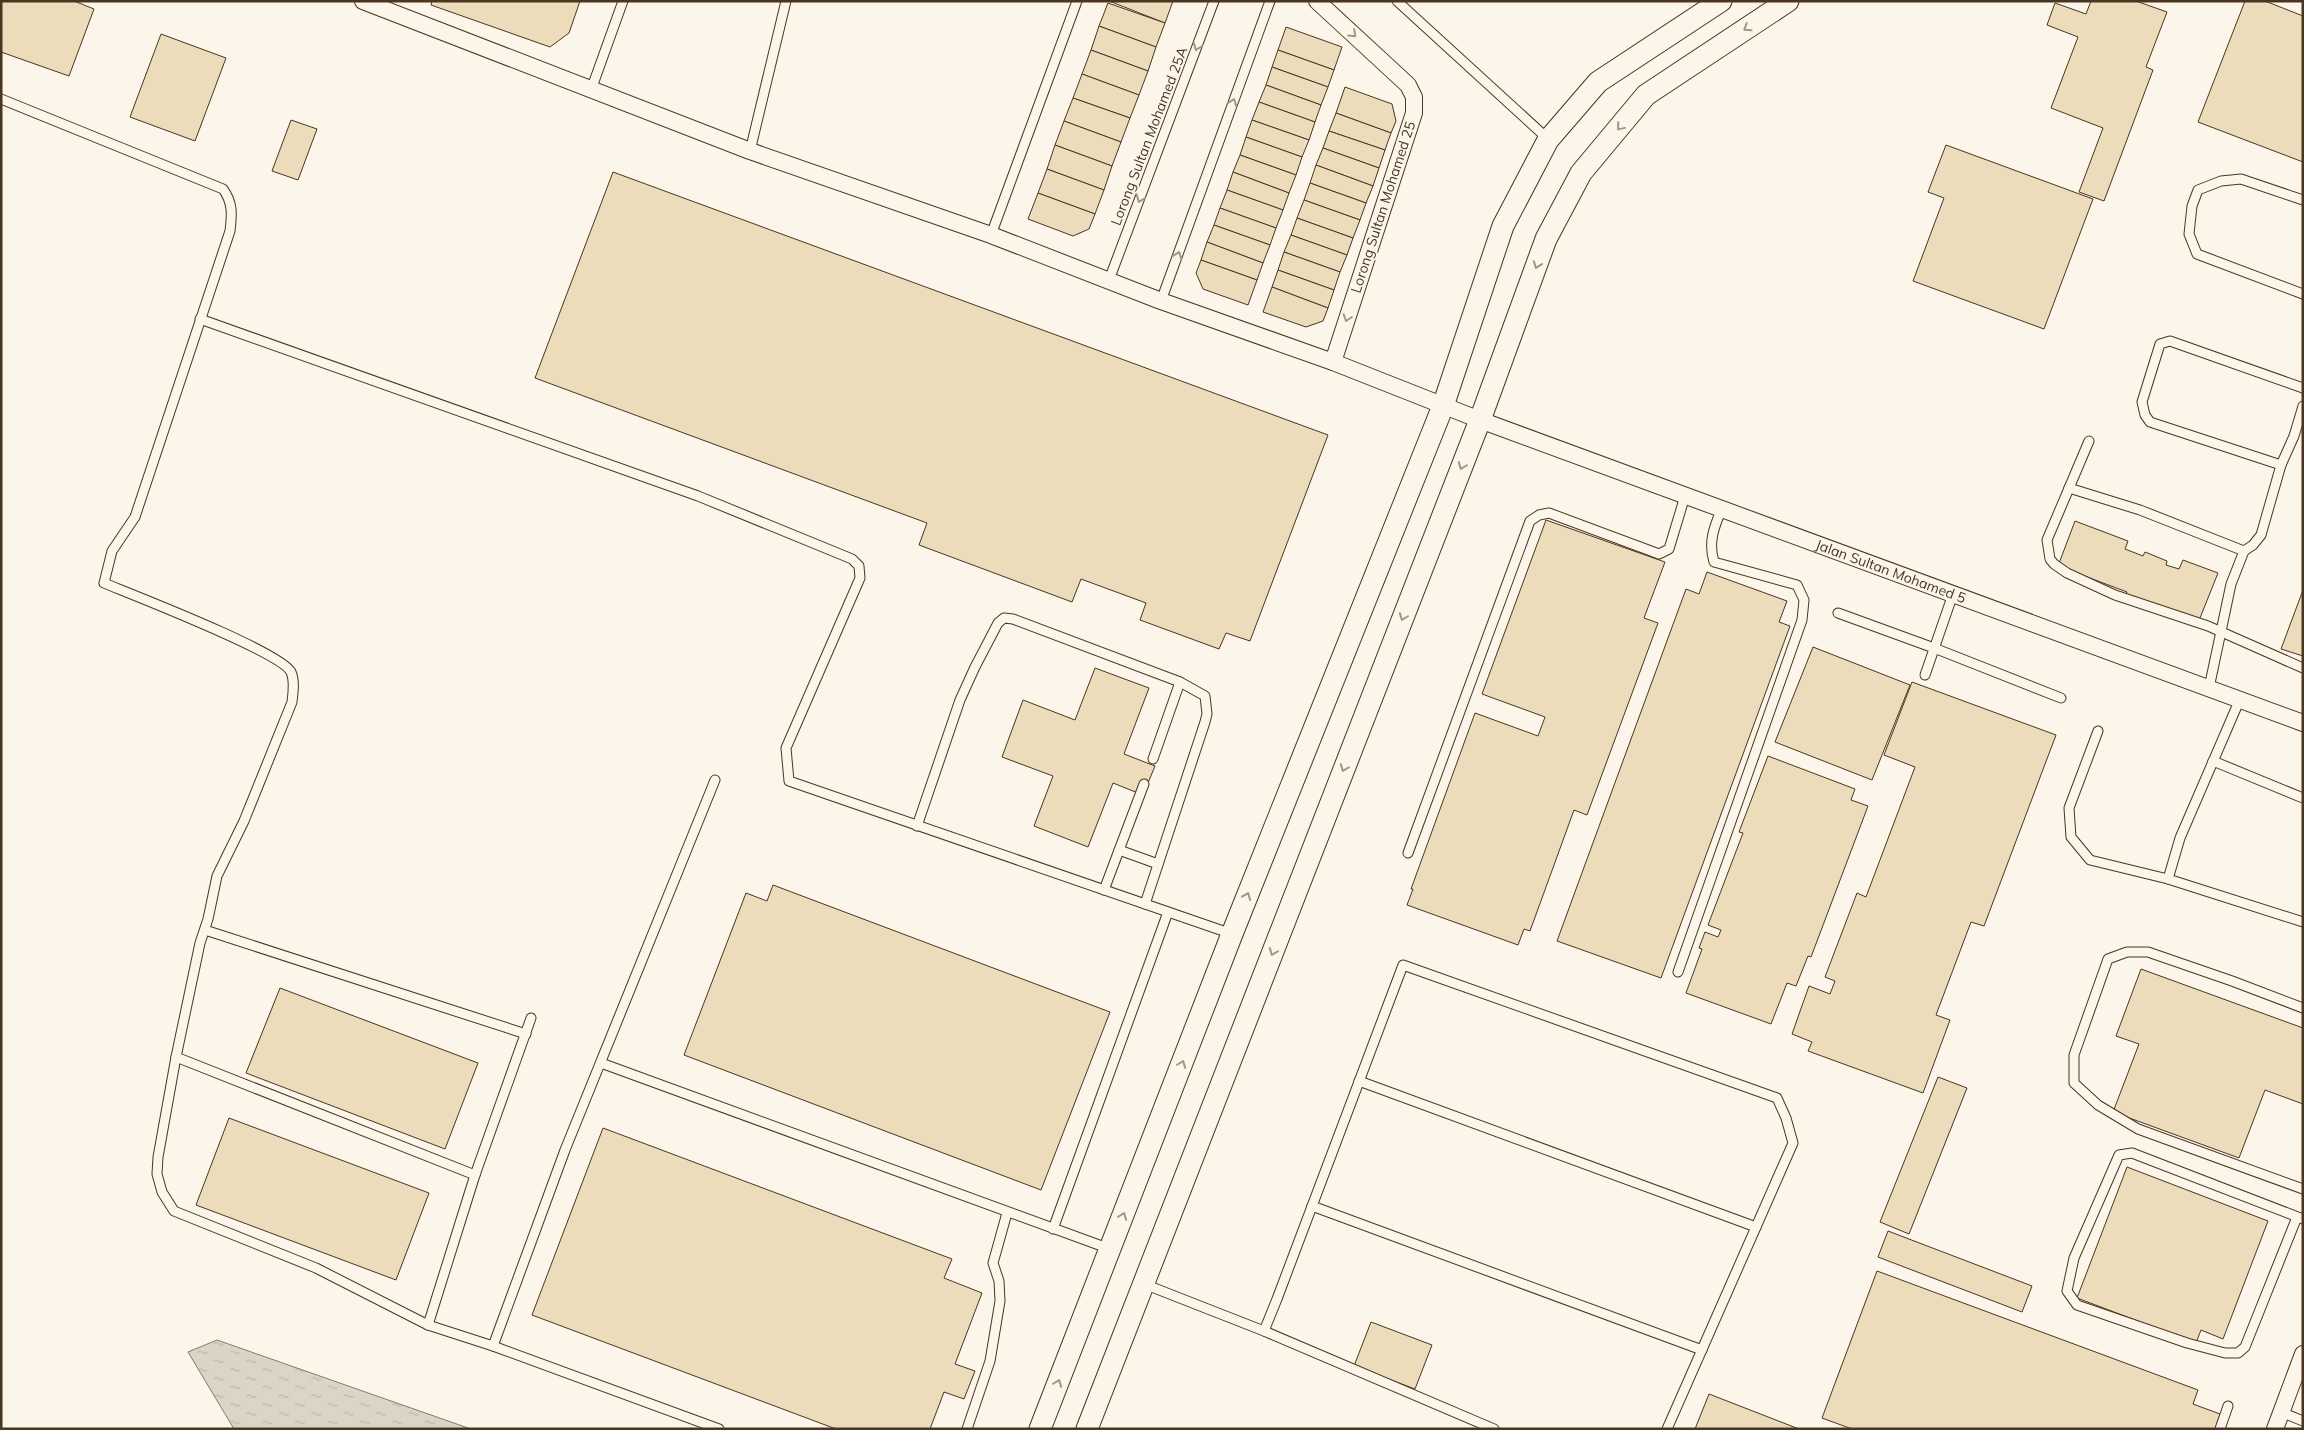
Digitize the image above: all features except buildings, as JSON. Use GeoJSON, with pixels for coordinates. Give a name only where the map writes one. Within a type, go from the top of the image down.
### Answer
{"type":"FeatureCollection","features":[{"type":"Feature","properties":{"kind":"street","name":"Jalan Sultan Mohamed 5"},"geometry":{"type":"LineString","coordinates":[[363,1],[750,151],[991,235],[1161,301],[1333,362],[1480,420],[2303,723]]}},
{"type":"Feature","properties":{"kind":"street","name":"Lorong Sultan Mohamed 25"},"geometry":{"type":"LineString","coordinates":[[1317,1],[1408,86],[1414,97],[1414,112],[1333,362]]}},
{"type":"Feature","properties":{"kind":"street"},"geometry":{"type":"LineString","coordinates":[[1040,1429],[1232,934],[1443,406],[1504,226],[1548,140],[1598,82],[1721,1]]}},
{"type":"Feature","properties":{"kind":"street"},"geometry":{"type":"LineString","coordinates":[[1088,1429],[1480,420],[1546,239],[1581,173],[1646,95],[1788,1]]}},
{"type":"Feature","properties":{"kind":"street"},"geometry":{"type":"LineString","coordinates":[[2274,1429],[2303,1354]]}},
{"type":"Feature","properties":{"kind":"lane"},"geometry":{"type":"LineString","coordinates":[[591,90],[623,1]]}},
{"type":"Feature","properties":{"kind":"lane"},"geometry":{"type":"LineString","coordinates":[[750,151],[786,1]]}},
{"type":"Feature","properties":{"kind":"lane"},"geometry":{"type":"LineString","coordinates":[[991,235],[1077,1]]}},
{"type":"Feature","properties":{"kind":"lane","name":"Lorong Sultan Mohamed 25A"},"geometry":{"type":"LineString","coordinates":[[1109,280],[1214,1]]}},
{"type":"Feature","properties":{"kind":"lane"},"geometry":{"type":"LineString","coordinates":[[1161,301],[1270,1]]}},
{"type":"Feature","properties":{"kind":"lane"},"geometry":{"type":"LineString","coordinates":[[1397,1],[1548,140]]}},
{"type":"Feature","properties":{"kind":"lane"},"geometry":{"type":"LineString","coordinates":[[1,99],[223,189],[230,198],[233,212],[230,231],[134,517],[112,551],[104,583],[232,637],[284,663],[290,672],[293,686],[292,702],[244,821],[217,876],[176,1057],[157,1174],[165,1200],[174,1211],[316,1268],[428,1325],[493,1346],[719,1429]]}},
{"type":"Feature","properties":{"kind":"lane"},"geometry":{"type":"LineString","coordinates":[[2303,200],[2241,179],[2221,181],[2198,190],[2192,206],[2189,234],[2197,254],[2303,294]]}},
{"type":"Feature","properties":{"kind":"lane"},"geometry":{"type":"LineString","coordinates":[[200,319],[698,496],[852,558],[859,566],[860,578],[786,748],[789,781],[1232,934]]}},
{"type":"Feature","properties":{"kind":"lane"},"geometry":{"type":"LineString","coordinates":[[2281,465],[2150,422],[2145,415],[2142,402],[2160,344],[2170,341],[2303,388]]}},
{"type":"Feature","properties":{"kind":"lane"},"geometry":{"type":"LineString","coordinates":[[2209,688],[2231,584],[2244,551],[2253,545],[2261,535],[2281,465],[2294,436],[2303,406]]}},
{"type":"Feature","properties":{"kind":"lane"},"geometry":{"type":"LineString","coordinates":[[2089,441],[2047,540],[2050,558],[2054,564],[2067,573],[2115,595],[2208,626],[2303,668]]}},
{"type":"Feature","properties":{"kind":"lane"},"geometry":{"type":"LineString","coordinates":[[2069,488],[2140,510],[2244,551]]}},
{"type":"Feature","properties":{"kind":"lane"},"geometry":{"type":"LineString","coordinates":[[1408,853],[1530,521],[1539,515],[1549,513],[1659,554],[1669,549],[1685,496]]}},
{"type":"Feature","properties":{"kind":"lane"},"geometry":{"type":"LineString","coordinates":[[1678,972],[1802,620],[1804,600],[1798,585],[1714,562],[1710,550],[1711,536],[1722,508]]}},
{"type":"Feature","properties":{"kind":"lane"},"geometry":{"type":"LineString","coordinates":[[1925,675],[1953,594]]}},
{"type":"Feature","properties":{"kind":"lane"},"geometry":{"type":"LineString","coordinates":[[1838,613],[2061,698]]}},
{"type":"Feature","properties":{"kind":"lane"},"geometry":{"type":"LineString","coordinates":[[917,826],[960,700],[975,667],[1001,620],[1013,619],[1180,682],[1203,694],[1207,704],[1207,714],[1145,904]]}},
{"type":"Feature","properties":{"kind":"lane"},"geometry":{"type":"LineString","coordinates":[[1154,759],[1180,682]]}},
{"type":"Feature","properties":{"kind":"lane"},"geometry":{"type":"LineString","coordinates":[[2168,879],[2180,838],[2240,699]]}},
{"type":"Feature","properties":{"kind":"lane"},"geometry":{"type":"LineString","coordinates":[[2098,731],[2068,808],[2071,837],[2090,860],[2168,879],[2303,922]]}},
{"type":"Feature","properties":{"kind":"lane"},"geometry":{"type":"LineString","coordinates":[[2213,761],[2303,798]]}},
{"type":"Feature","properties":{"kind":"lane"},"geometry":{"type":"LineString","coordinates":[[493,1346],[565,1150],[716,780]]}},
{"type":"Feature","properties":{"kind":"lane"},"geometry":{"type":"LineString","coordinates":[[1104,890],[1144,784]]}},
{"type":"Feature","properties":{"kind":"lane"},"geometry":{"type":"LineString","coordinates":[[1119,850],[1158,864]]}},
{"type":"Feature","properties":{"kind":"lane"},"geometry":{"type":"LineString","coordinates":[[1053,1229],[1168,912]]}},
{"type":"Feature","properties":{"kind":"lane"},"geometry":{"type":"LineString","coordinates":[[205,930],[526,1034]]}},
{"type":"Feature","properties":{"kind":"lane"},"geometry":{"type":"LineString","coordinates":[[2303,1008],[2148,952],[2127,952],[2108,959],[2074,1055],[2074,1083],[2098,1105],[2138,1128],[2303,1189]]}},
{"type":"Feature","properties":{"kind":"lane"},"geometry":{"type":"LineString","coordinates":[[1264,1331],[1403,965],[1777,1098],[1786,1118],[1793,1143],[1667,1429]]}},
{"type":"Feature","properties":{"kind":"lane"},"geometry":{"type":"LineString","coordinates":[[428,1325],[475,1175],[531,1018]]}},
{"type":"Feature","properties":{"kind":"lane"},"geometry":{"type":"LineString","coordinates":[[176,1057],[475,1175]]}},
{"type":"Feature","properties":{"kind":"lane"},"geometry":{"type":"LineString","coordinates":[[601,1063],[1007,1213],[1110,1249]]}},
{"type":"Feature","properties":{"kind":"lane"},"geometry":{"type":"LineString","coordinates":[[1359,1081],[1756,1227]]}},
{"type":"Feature","properties":{"kind":"lane"},"geometry":{"type":"LineString","coordinates":[[2132,1153],[2300,1218],[2245,1347],[2238,1353],[2225,1353],[2187,1343],[2077,1305],[2067,1291],[2074,1258],[2119,1155],[2132,1153]]}},
{"type":"Feature","properties":{"kind":"lane"},"geometry":{"type":"LineString","coordinates":[[1312,1206],[1702,1350]]}},
{"type":"Feature","properties":{"kind":"lane"},"geometry":{"type":"LineString","coordinates":[[968,1429],[990,1361],[1000,1301],[999,1281],[993,1262],[1007,1213]]}},
{"type":"Feature","properties":{"kind":"lane"},"geometry":{"type":"LineString","coordinates":[[1144,1284],[1264,1331],[1494,1429]]}},
{"type":"Feature","properties":{"kind":"lane"},"geometry":{"type":"LineString","coordinates":[[2220,1429],[2228,1406]]}},
{"type":"Feature","properties":{"kind":"lane"},"geometry":{"type":"LineString","coordinates":[[2281,1412],[2303,1421]]}},
{"type":"Feature","properties":{"kind":"water"},"geometry":{"type":"Polygon","coordinates":[[[217,1340],[471,1429],[234,1429],[188,1352],[217,1340]]]}}]}
